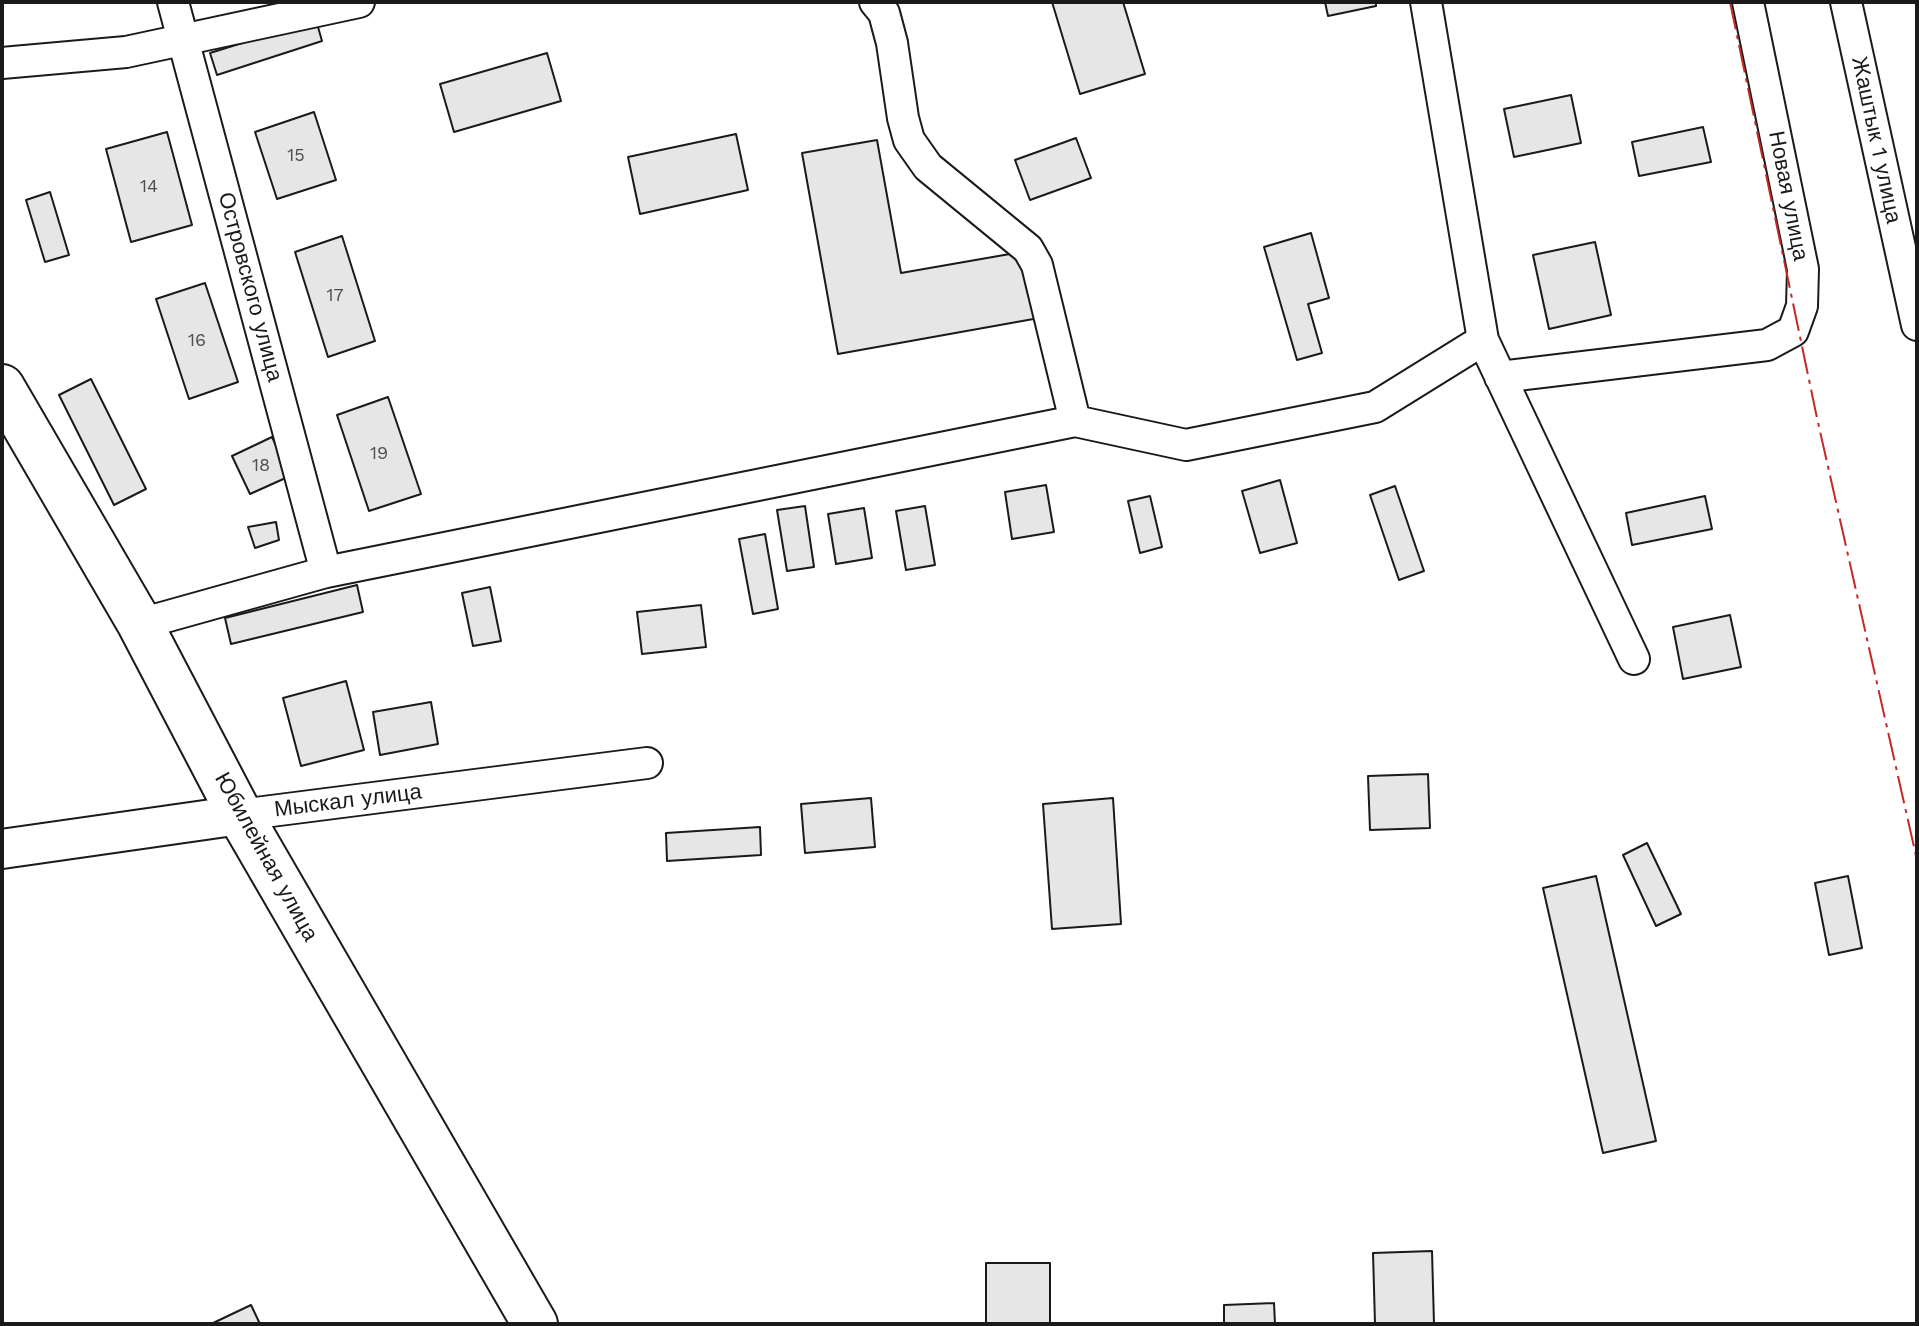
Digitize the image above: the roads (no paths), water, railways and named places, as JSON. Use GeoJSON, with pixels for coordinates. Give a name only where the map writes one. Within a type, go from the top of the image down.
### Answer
{"type":"FeatureCollection","features":[{"type":"Feature","properties":{"kind":"main road","name":"Юбилейная улица"},"geometry":{"type":"LineString","coordinates":[[2,387],[140,624],[240,815],[535,1324]]}},
{"type":"Feature","properties":{"kind":"street","name":"Островского улица"},"geometry":{"type":"LineString","coordinates":[[173,2],[326,572]]}},
{"type":"Feature","properties":{"kind":"street"},"geometry":{"type":"LineString","coordinates":[[2,63],[126,52],[359,2]]}},
{"type":"Feature","properties":{"kind":"street"},"geometry":{"type":"LineString","coordinates":[[875,2],[884,13],[892,43],[909,140],[928,167],[1028,249],[1037,265],[1075,421]]}},
{"type":"Feature","properties":{"kind":"street"},"geometry":{"type":"LineString","coordinates":[[1426,2],[1483,340],[1634,659]]}},
{"type":"Feature","properties":{"kind":"street","name":"Новая улица"},"geometry":{"type":"LineString","coordinates":[[1500,377],[1767,345],[1793,331],[1802,306],[1803,269],[1748,2]]}},
{"type":"Feature","properties":{"kind":"street","name":"Жаштык 1 улица"},"geometry":{"type":"LineString","coordinates":[[1846,2],[1917,325]]}},
{"type":"Feature","properties":{"kind":"street"},"geometry":{"type":"LineString","coordinates":[[140,624],[326,572],[1075,421],[1186,445],[1375,407],[1483,340]]}},
{"type":"Feature","properties":{"kind":"street","name":"Мыскал улица"},"geometry":{"type":"LineString","coordinates":[[2,849],[647,763]]}}]}
